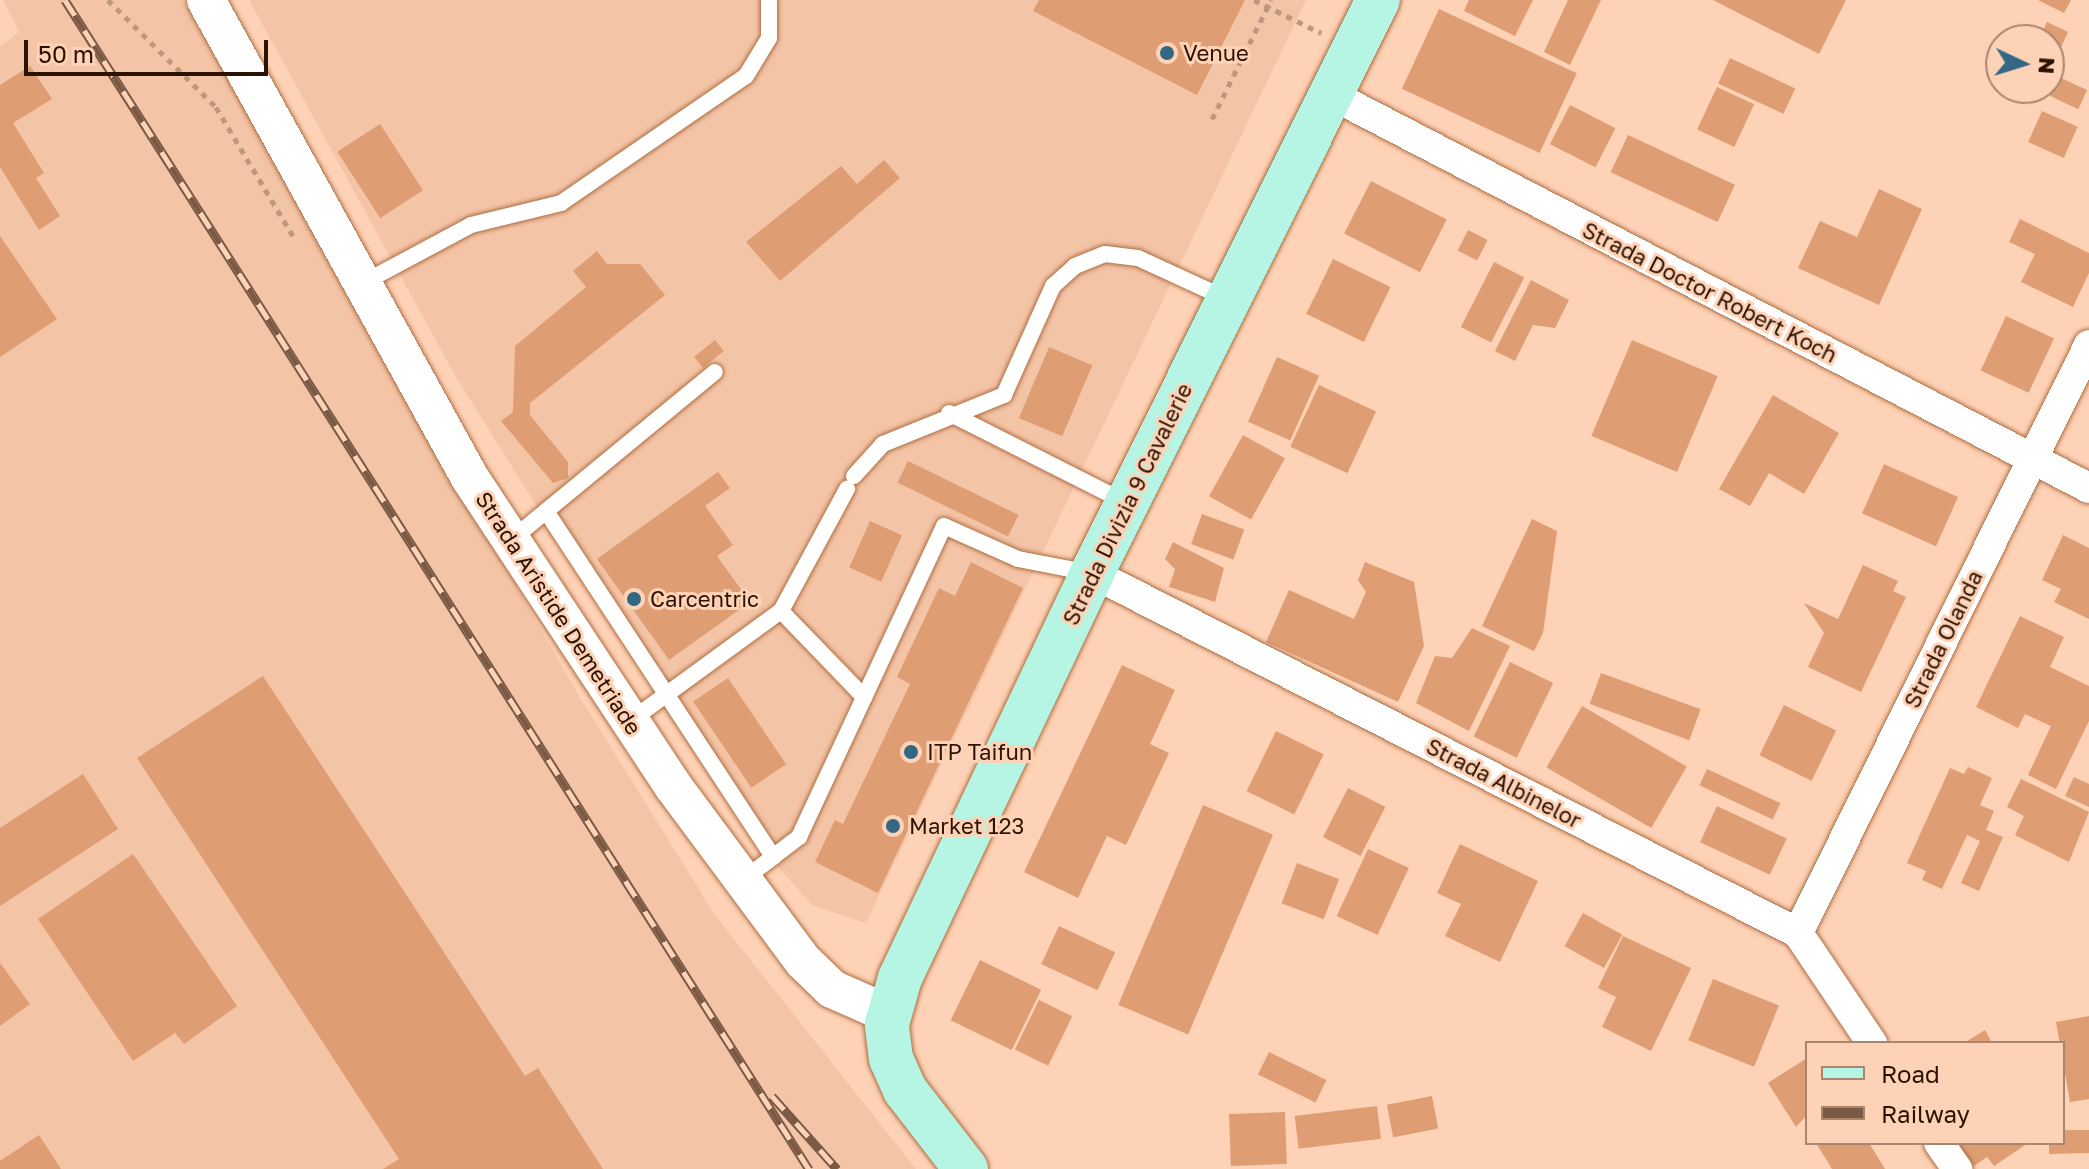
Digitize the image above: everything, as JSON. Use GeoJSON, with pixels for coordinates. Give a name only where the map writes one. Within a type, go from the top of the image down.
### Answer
{"type":"FeatureCollection","features":[{"type":"Feature","properties":{"kind":"main road","name":"Strada Divizia 9 Cavalerie"},"geometry":{"type":"LineString","coordinates":[[889,1014],[920,930],[1092,573],[1378,0]]}},
{"type":"Feature","properties":{"kind":"main road"},"geometry":{"type":"LineString","coordinates":[[889,1014],[888,1040],[899,1078],[966,1169]]}},
{"type":"Feature","properties":{"kind":"street","name":"Strada Aristide Demetriade"},"geometry":{"type":"LineString","coordinates":[[206,0],[360,285],[511,540],[630,721],[740,882],[803,961],[832,989],[889,1014]]}},
{"type":"Feature","properties":{"kind":"street","name":"Strada Doctor Robert Koch"},"geometry":{"type":"LineString","coordinates":[[1332,95],[2089,488]]}},
{"type":"Feature","properties":{"kind":"street","name":"Strada Olanda"},"geometry":{"type":"LineString","coordinates":[[1798,933],[2089,345]]}},
{"type":"Feature","properties":{"kind":"street","name":"Strada Albinelor"},"geometry":{"type":"LineString","coordinates":[[1092,573],[1798,933],[1871,1041]]}},
{"type":"Feature","properties":{"kind":"street"},"geometry":{"type":"LineString","coordinates":[[1940,1145],[1957,1169]]}},
{"type":"Feature","properties":{"kind":"lane"},"geometry":{"type":"LineString","coordinates":[[360,285],[471,225],[561,203],[746,76],[769,38],[769,0]]}},
{"type":"Feature","properties":{"kind":"lane"},"geometry":{"type":"LineString","coordinates":[[630,721],[781,611],[850,482],[883,444],[949,413],[1004,395],[1053,286],[1075,266],[1105,254],[1138,258],[1228,300]]}},
{"type":"Feature","properties":{"kind":"lane"},"geometry":{"type":"LineString","coordinates":[[511,540],[715,372]]}},
{"type":"Feature","properties":{"kind":"lane"},"geometry":{"type":"LineString","coordinates":[[949,413],[1127,503]]}},
{"type":"Feature","properties":{"kind":"lane"},"geometry":{"type":"LineString","coordinates":[[546,511],[773,857]]}},
{"type":"Feature","properties":{"kind":"lane"},"geometry":{"type":"LineString","coordinates":[[740,882],[799,837],[944,526],[1018,559],[1092,573]]}},
{"type":"Feature","properties":{"kind":"lane"},"geometry":{"type":"LineString","coordinates":[[781,611],[864,697]]}},
{"type":"Feature","properties":{"kind":"path"},"geometry":{"type":"LineString","coordinates":[[108,0],[216,107],[296,241]]}},
{"type":"Feature","properties":{"kind":"path"},"geometry":{"type":"LineString","coordinates":[[1254,0],[1269,3],[1354,49]]}},
{"type":"Feature","properties":{"kind":"path"},"geometry":{"type":"LineString","coordinates":[[1212,119],[1269,3]]}},
{"type":"Feature","properties":{"kind":"shaded area"},"geometry":{"type":"Polygon","coordinates":[[[3,0],[183,0],[576,691],[715,915],[916,1169],[0,1169],[0,47],[19,32],[3,0]]]}},
{"type":"Feature","properties":{"kind":"shaded area"},"geometry":{"type":"Polygon","coordinates":[[[249,0],[1306,0],[866,923],[812,905],[763,850],[615,632],[456,377],[249,0]]]}},
{"type":"Feature","properties":{"kind":"building","name":"Venue"},"geometry":{"type":"Polygon","coordinates":[[[1039,0],[1245,0],[1197,95],[1033,11],[1039,0]]]}},
{"type":"Feature","properties":{"kind":"building"},"geometry":{"type":"Polygon","coordinates":[[[1469,0],[1533,0],[1515,36],[1464,11],[1469,0]]]}},
{"type":"Feature","properties":{"kind":"building"},"geometry":{"type":"Polygon","coordinates":[[[1568,0],[1601,0],[1570,65],[1544,52],[1568,0]]]}},
{"type":"Feature","properties":{"kind":"building"},"geometry":{"type":"Polygon","coordinates":[[[1713,0],[1846,0],[1819,54],[1713,0]]]}},
{"type":"Feature","properties":{"kind":"building"},"geometry":{"type":"Polygon","coordinates":[[[2038,0],[2071,0],[2064,13],[2038,0]]]}},
{"type":"Feature","properties":{"kind":"building"},"geometry":{"type":"Polygon","coordinates":[[[1439,9],[1577,73],[1540,153],[1402,89],[1439,9]]]}},
{"type":"Feature","properties":{"kind":"building"},"geometry":{"type":"Polygon","coordinates":[[[1730,58],[1795,88],[1783,114],[1718,83],[1730,58]]]}},
{"type":"Feature","properties":{"kind":"building"},"geometry":{"type":"Polygon","coordinates":[[[30,66],[52,99],[13,123],[44,173],[36,178],[60,216],[39,230],[0,167],[0,85],[30,66]]]}},
{"type":"Feature","properties":{"kind":"building"},"geometry":{"type":"Polygon","coordinates":[[[2065,80],[2087,90],[2078,109],[2065,103],[2065,80]]]}},
{"type":"Feature","properties":{"kind":"building"},"geometry":{"type":"Polygon","coordinates":[[[1717,87],[1754,104],[1734,147],[1697,130],[1717,87]]]}},
{"type":"Feature","properties":{"kind":"building"},"geometry":{"type":"Polygon","coordinates":[[[1570,105],[1615,128],[1595,167],[1550,144],[1570,105]]]}},
{"type":"Feature","properties":{"kind":"building"},"geometry":{"type":"Polygon","coordinates":[[[2042,111],[2078,127],[2064,158],[2028,142],[2042,111]]]}},
{"type":"Feature","properties":{"kind":"building"},"geometry":{"type":"Polygon","coordinates":[[[380,124],[423,190],[380,218],[337,152],[380,124]]]}},
{"type":"Feature","properties":{"kind":"building"},"geometry":{"type":"Polygon","coordinates":[[[1628,135],[1735,185],[1718,222],[1611,172],[1628,135]]]}},
{"type":"Feature","properties":{"kind":"building"},"geometry":{"type":"Polygon","coordinates":[[[884,160],[900,178],[780,281],[746,242],[841,166],[857,184],[884,160]]]}},
{"type":"Feature","properties":{"kind":"building"},"geometry":{"type":"Polygon","coordinates":[[[1371,181],[1447,220],[1420,272],[1344,234],[1371,181]]]}},
{"type":"Feature","properties":{"kind":"building"},"geometry":{"type":"Polygon","coordinates":[[[1879,189],[1922,209],[1879,305],[1798,268],[1820,221],[1857,237],[1879,189]]]}},
{"type":"Feature","properties":{"kind":"building"},"geometry":{"type":"Polygon","coordinates":[[[2020,219],[2089,253],[2089,273],[2073,307],[2021,282],[2035,254],[2009,242],[2020,219]]]}},
{"type":"Feature","properties":{"kind":"building"},"geometry":{"type":"Polygon","coordinates":[[[1468,230],[1488,240],[1477,260],[1458,250],[1468,230]]]}},
{"type":"Feature","properties":{"kind":"building"},"geometry":{"type":"Polygon","coordinates":[[[0,236],[57,319],[0,357],[0,236]]]}},
{"type":"Feature","properties":{"kind":"building"},"geometry":{"type":"Polygon","coordinates":[[[597,251],[607,264],[640,264],[665,295],[530,403],[530,415],[568,462],[568,478],[553,483],[501,421],[513,412],[515,346],[586,287],[573,271],[597,251]]]}},
{"type":"Feature","properties":{"kind":"building"},"geometry":{"type":"Polygon","coordinates":[[[1333,259],[1391,287],[1364,342],[1306,314],[1333,259]]]}},
{"type":"Feature","properties":{"kind":"building"},"geometry":{"type":"Polygon","coordinates":[[[1494,262],[1524,277],[1491,342],[1461,327],[1494,262]]]}},
{"type":"Feature","properties":{"kind":"building"},"geometry":{"type":"Polygon","coordinates":[[[1531,280],[1569,300],[1555,328],[1533,325],[1515,361],[1495,351],[1531,280]]]}},
{"type":"Feature","properties":{"kind":"building"},"geometry":{"type":"Polygon","coordinates":[[[2006,316],[2054,338],[2029,393],[1981,370],[2006,316]]]}},
{"type":"Feature","properties":{"kind":"building"},"geometry":{"type":"Polygon","coordinates":[[[715,340],[724,351],[703,368],[694,357],[715,340]]]}},
{"type":"Feature","properties":{"kind":"building"},"geometry":{"type":"Polygon","coordinates":[[[1632,340],[1718,376],[1677,472],[1591,436],[1632,340]]]}},
{"type":"Feature","properties":{"kind":"building"},"geometry":{"type":"Polygon","coordinates":[[[1049,347],[1092,365],[1062,436],[1019,418],[1049,347]]]}},
{"type":"Feature","properties":{"kind":"building"},"geometry":{"type":"Polygon","coordinates":[[[1277,357],[1319,376],[1290,441],[1248,422],[1277,357]]]}},
{"type":"Feature","properties":{"kind":"building"},"geometry":{"type":"Polygon","coordinates":[[[1319,385],[1376,412],[1347,473],[1290,447],[1319,385]]]}},
{"type":"Feature","properties":{"kind":"building"},"geometry":{"type":"Polygon","coordinates":[[[1773,395],[1839,433],[1804,494],[1769,473],[1750,506],[1719,489],[1773,395]]]}},
{"type":"Feature","properties":{"kind":"building"},"geometry":{"type":"Polygon","coordinates":[[[1243,435],[1285,458],[1251,519],[1209,496],[1243,435]]]}},
{"type":"Feature","properties":{"kind":"building"},"geometry":{"type":"Polygon","coordinates":[[[908,461],[1019,515],[1008,536],[897,483],[908,461]]]}},
{"type":"Feature","properties":{"kind":"building"},"geometry":{"type":"Polygon","coordinates":[[[1884,464],[1958,497],[1936,546],[1862,513],[1884,464]]]}},
{"type":"Feature","properties":{"kind":"building"},"geometry":{"type":"Polygon","coordinates":[[[718,472],[730,488],[705,506],[733,545],[717,556],[750,602],[669,660],[597,559],[718,472]]]}},
{"type":"Feature","properties":{"kind":"building"},"geometry":{"type":"Polygon","coordinates":[[[1202,514],[1244,529],[1233,559],[1191,544],[1202,514]]]}},
{"type":"Feature","properties":{"kind":"building"},"geometry":{"type":"Polygon","coordinates":[[[1532,519],[1557,531],[1543,633],[1534,651],[1482,626],[1532,519]]]}},
{"type":"Feature","properties":{"kind":"building"},"geometry":{"type":"Polygon","coordinates":[[[870,521],[902,535],[881,582],[849,568],[870,521]]]}},
{"type":"Feature","properties":{"kind":"building"},"geometry":{"type":"Polygon","coordinates":[[[2063,535],[2089,548],[2089,619],[2054,602],[2061,589],[2042,580],[2063,535]]]}},
{"type":"Feature","properties":{"kind":"building"},"geometry":{"type":"Polygon","coordinates":[[[1173,542],[1224,568],[1215,602],[1169,587],[1175,569],[1165,559],[1173,542]]]}},
{"type":"Feature","properties":{"kind":"building","name":"ITP Taifun"},"geometry":{"type":"Polygon","coordinates":[[[971,562],[1023,588],[878,893],[815,862],[835,820],[843,824],[910,684],[897,677],[939,588],[955,596],[971,562]]]}},
{"type":"Feature","properties":{"kind":"building"},"geometry":{"type":"Polygon","coordinates":[[[1365,562],[1414,582],[1424,646],[1398,702],[1266,642],[1289,590],[1354,619],[1366,592],[1358,580],[1365,562]]]}},
{"type":"Feature","properties":{"kind":"building"},"geometry":{"type":"Polygon","coordinates":[[[1863,565],[1898,581],[1893,591],[1906,597],[1861,692],[1808,667],[1824,633],[1804,603],[1838,619],[1863,565]]]}},
{"type":"Feature","properties":{"kind":"building"},"geometry":{"type":"Polygon","coordinates":[[[2020,616],[2064,637],[2050,667],[2089,686],[2089,721],[2056,789],[2028,775],[2051,726],[2025,714],[2018,728],[1976,707],[2020,616]]]}},
{"type":"Feature","properties":{"kind":"building"},"geometry":{"type":"Polygon","coordinates":[[[1472,628],[1510,646],[1469,731],[1416,703],[1435,656],[1452,658],[1472,628]]]}},
{"type":"Feature","properties":{"kind":"building"},"geometry":{"type":"Polygon","coordinates":[[[1510,662],[1553,683],[1517,758],[1474,737],[1510,662]]]}},
{"type":"Feature","properties":{"kind":"building"},"geometry":{"type":"Polygon","coordinates":[[[1122,665],[1175,690],[1150,744],[1169,753],[1126,845],[1107,836],[1078,898],[1024,872],[1122,665]]]}},
{"type":"Feature","properties":{"kind":"building"},"geometry":{"type":"Polygon","coordinates":[[[1601,673],[1701,709],[1689,740],[1590,704],[1601,673]]]}},
{"type":"Feature","properties":{"kind":"building"},"geometry":{"type":"Polygon","coordinates":[[[263,676],[525,1076],[538,1068],[603,1169],[383,1169],[399,1159],[137,758],[263,676]]]}},
{"type":"Feature","properties":{"kind":"building"},"geometry":{"type":"Polygon","coordinates":[[[728,678],[786,764],[751,788],[693,701],[728,678]]]}},
{"type":"Feature","properties":{"kind":"building"},"geometry":{"type":"Polygon","coordinates":[[[1784,705],[1836,730],[1812,781],[1759,755],[1784,705]]]}},
{"type":"Feature","properties":{"kind":"building"},"geometry":{"type":"Polygon","coordinates":[[[1582,706],[1687,767],[1651,828],[1546,767],[1582,706]]]}},
{"type":"Feature","properties":{"kind":"building"},"geometry":{"type":"Polygon","coordinates":[[[1276,731],[1324,754],[1294,814],[1247,791],[1276,731]]]}},
{"type":"Feature","properties":{"kind":"building"},"geometry":{"type":"Polygon","coordinates":[[[1968,767],[1992,778],[1980,805],[1994,811],[1986,830],[2003,837],[1979,891],[1961,883],[1980,841],[1967,835],[1942,889],[1922,880],[1926,871],[1907,863],[1950,768],[1964,774],[1968,767]]]}},
{"type":"Feature","properties":{"kind":"building"},"geometry":{"type":"Polygon","coordinates":[[[1707,769],[1780,803],[1773,820],[1699,785],[1707,769]]]}},
{"type":"Feature","properties":{"kind":"building"},"geometry":{"type":"Polygon","coordinates":[[[83,774],[118,829],[0,906],[0,828],[83,774]]]}},
{"type":"Feature","properties":{"kind":"building"},"geometry":{"type":"Polygon","coordinates":[[[2074,777],[2089,784],[2089,807],[2065,796],[2074,777]]]}},
{"type":"Feature","properties":{"kind":"building"},"geometry":{"type":"Polygon","coordinates":[[[2021,779],[2089,812],[2069,862],[2015,835],[2024,816],[2007,807],[2021,779]]]}},
{"type":"Feature","properties":{"kind":"building"},"geometry":{"type":"Polygon","coordinates":[[[1348,788],[1385,807],[1360,856],[1323,837],[1348,788]]]}},
{"type":"Feature","properties":{"kind":"building"},"geometry":{"type":"Polygon","coordinates":[[[1203,805],[1273,835],[1188,1034],[1118,1005],[1203,805]]]}},
{"type":"Feature","properties":{"kind":"building"},"geometry":{"type":"Polygon","coordinates":[[[1717,806],[1787,839],[1770,875],[1700,842],[1717,806]]]}},
{"type":"Feature","properties":{"kind":"building"},"geometry":{"type":"Polygon","coordinates":[[[1460,844],[1538,881],[1500,962],[1445,936],[1461,904],[1437,893],[1460,844]]]}},
{"type":"Feature","properties":{"kind":"building"},"geometry":{"type":"Polygon","coordinates":[[[1368,849],[1409,868],[1378,935],[1337,916],[1368,849]]]}},
{"type":"Feature","properties":{"kind":"building"},"geometry":{"type":"Polygon","coordinates":[[[133,854],[237,1006],[184,1044],[175,1033],[133,1061],[38,919],[133,854]]]}},
{"type":"Feature","properties":{"kind":"building"},"geometry":{"type":"Polygon","coordinates":[[[1297,863],[1339,879],[1324,919],[1282,903],[1297,863]]]}},
{"type":"Feature","properties":{"kind":"building"},"geometry":{"type":"Polygon","coordinates":[[[1583,913],[1622,935],[1604,968],[1565,946],[1583,913]]]}},
{"type":"Feature","properties":{"kind":"building"},"geometry":{"type":"Polygon","coordinates":[[[1059,926],[1115,952],[1097,990],[1041,964],[1059,926]]]}},
{"type":"Feature","properties":{"kind":"building"},"geometry":{"type":"Polygon","coordinates":[[[1623,936],[1691,968],[1651,1051],[1602,1027],[1616,997],[1598,988],[1623,936]]]}},
{"type":"Feature","properties":{"kind":"building"},"geometry":{"type":"Polygon","coordinates":[[[980,960],[1041,990],[1012,1050],[951,1020],[980,960]]]}},
{"type":"Feature","properties":{"kind":"building"},"geometry":{"type":"Polygon","coordinates":[[[0,963],[30,1004],[0,1026],[0,963]]]}},
{"type":"Feature","properties":{"kind":"building"},"geometry":{"type":"Polygon","coordinates":[[[1713,979],[1779,1006],[1754,1067],[1688,1040],[1713,979]]]}},
{"type":"Feature","properties":{"kind":"building"},"geometry":{"type":"Polygon","coordinates":[[[1039,1000],[1072,1016],[1048,1066],[1015,1049],[1039,1000]]]}},
{"type":"Feature","properties":{"kind":"building"},"geometry":{"type":"Polygon","coordinates":[[[2089,1016],[2089,1099],[2070,1102],[2065,1073],[2065,1041],[2059,1041],[2056,1022],[2089,1016]]]}},
{"type":"Feature","properties":{"kind":"building"},"geometry":{"type":"Polygon","coordinates":[[[1985,1030],[1991,1041],[1967,1041],[1985,1030]]]}},
{"type":"Feature","properties":{"kind":"building"},"geometry":{"type":"Polygon","coordinates":[[[1269,1052],[1327,1080],[1316,1103],[1258,1074],[1269,1052]]]}},
{"type":"Feature","properties":{"kind":"building"},"geometry":{"type":"Polygon","coordinates":[[[1805,1059],[1805,1117],[1796,1127],[1768,1083],[1805,1059]]]}},
{"type":"Feature","properties":{"kind":"building"},"geometry":{"type":"Polygon","coordinates":[[[1432,1096],[1438,1128],[1393,1137],[1387,1105],[1432,1096]]]}},
{"type":"Feature","properties":{"kind":"building"},"geometry":{"type":"Polygon","coordinates":[[[1377,1106],[1381,1139],[1299,1149],[1295,1116],[1377,1106]]]}},
{"type":"Feature","properties":{"kind":"building"},"geometry":{"type":"Polygon","coordinates":[[[1285,1112],[1287,1164],[1231,1166],[1229,1114],[1285,1112]]]}},
{"type":"Feature","properties":{"kind":"building"},"geometry":{"type":"Polygon","coordinates":[[[2065,1130],[2089,1130],[2089,1153],[2049,1154],[2049,1145],[2065,1145],[2065,1130]]]}},
{"type":"Feature","properties":{"kind":"building"},"geometry":{"type":"Polygon","coordinates":[[[39,1135],[61,1169],[0,1169],[0,1161],[39,1135]]]}},
{"type":"Feature","properties":{"kind":"building"},"geometry":{"type":"Polygon","coordinates":[[[1817,1145],[1870,1145],[1885,1169],[1832,1169],[1817,1145]]]}},
{"type":"Feature","properties":{"kind":"building"},"geometry":{"type":"Polygon","coordinates":[[[1954,1145],[2025,1145],[1994,1166],[1987,1157],[1969,1169],[1954,1145]]]}},
{"type":"Feature","properties":{"kind":"railway"},"geometry":{"type":"LineString","coordinates":[[65,0],[809,1169]]}},
{"type":"Feature","properties":{"kind":"railway"},"geometry":{"type":"LineString","coordinates":[[772,1096],[837,1169]]}},
{"type":"Feature","properties":{"kind":"place","name":"Venue"},"geometry":{"type":"Point","coordinates":[1167,53]}},
{"type":"Feature","properties":{"kind":"place","name":"Carcentric"},"geometry":{"type":"Point","coordinates":[634,599]}},
{"type":"Feature","properties":{"kind":"place","name":"ITP Taifun"},"geometry":{"type":"Point","coordinates":[911,752]}},
{"type":"Feature","properties":{"kind":"place","name":"Market 123"},"geometry":{"type":"Point","coordinates":[893,826]}}]}
